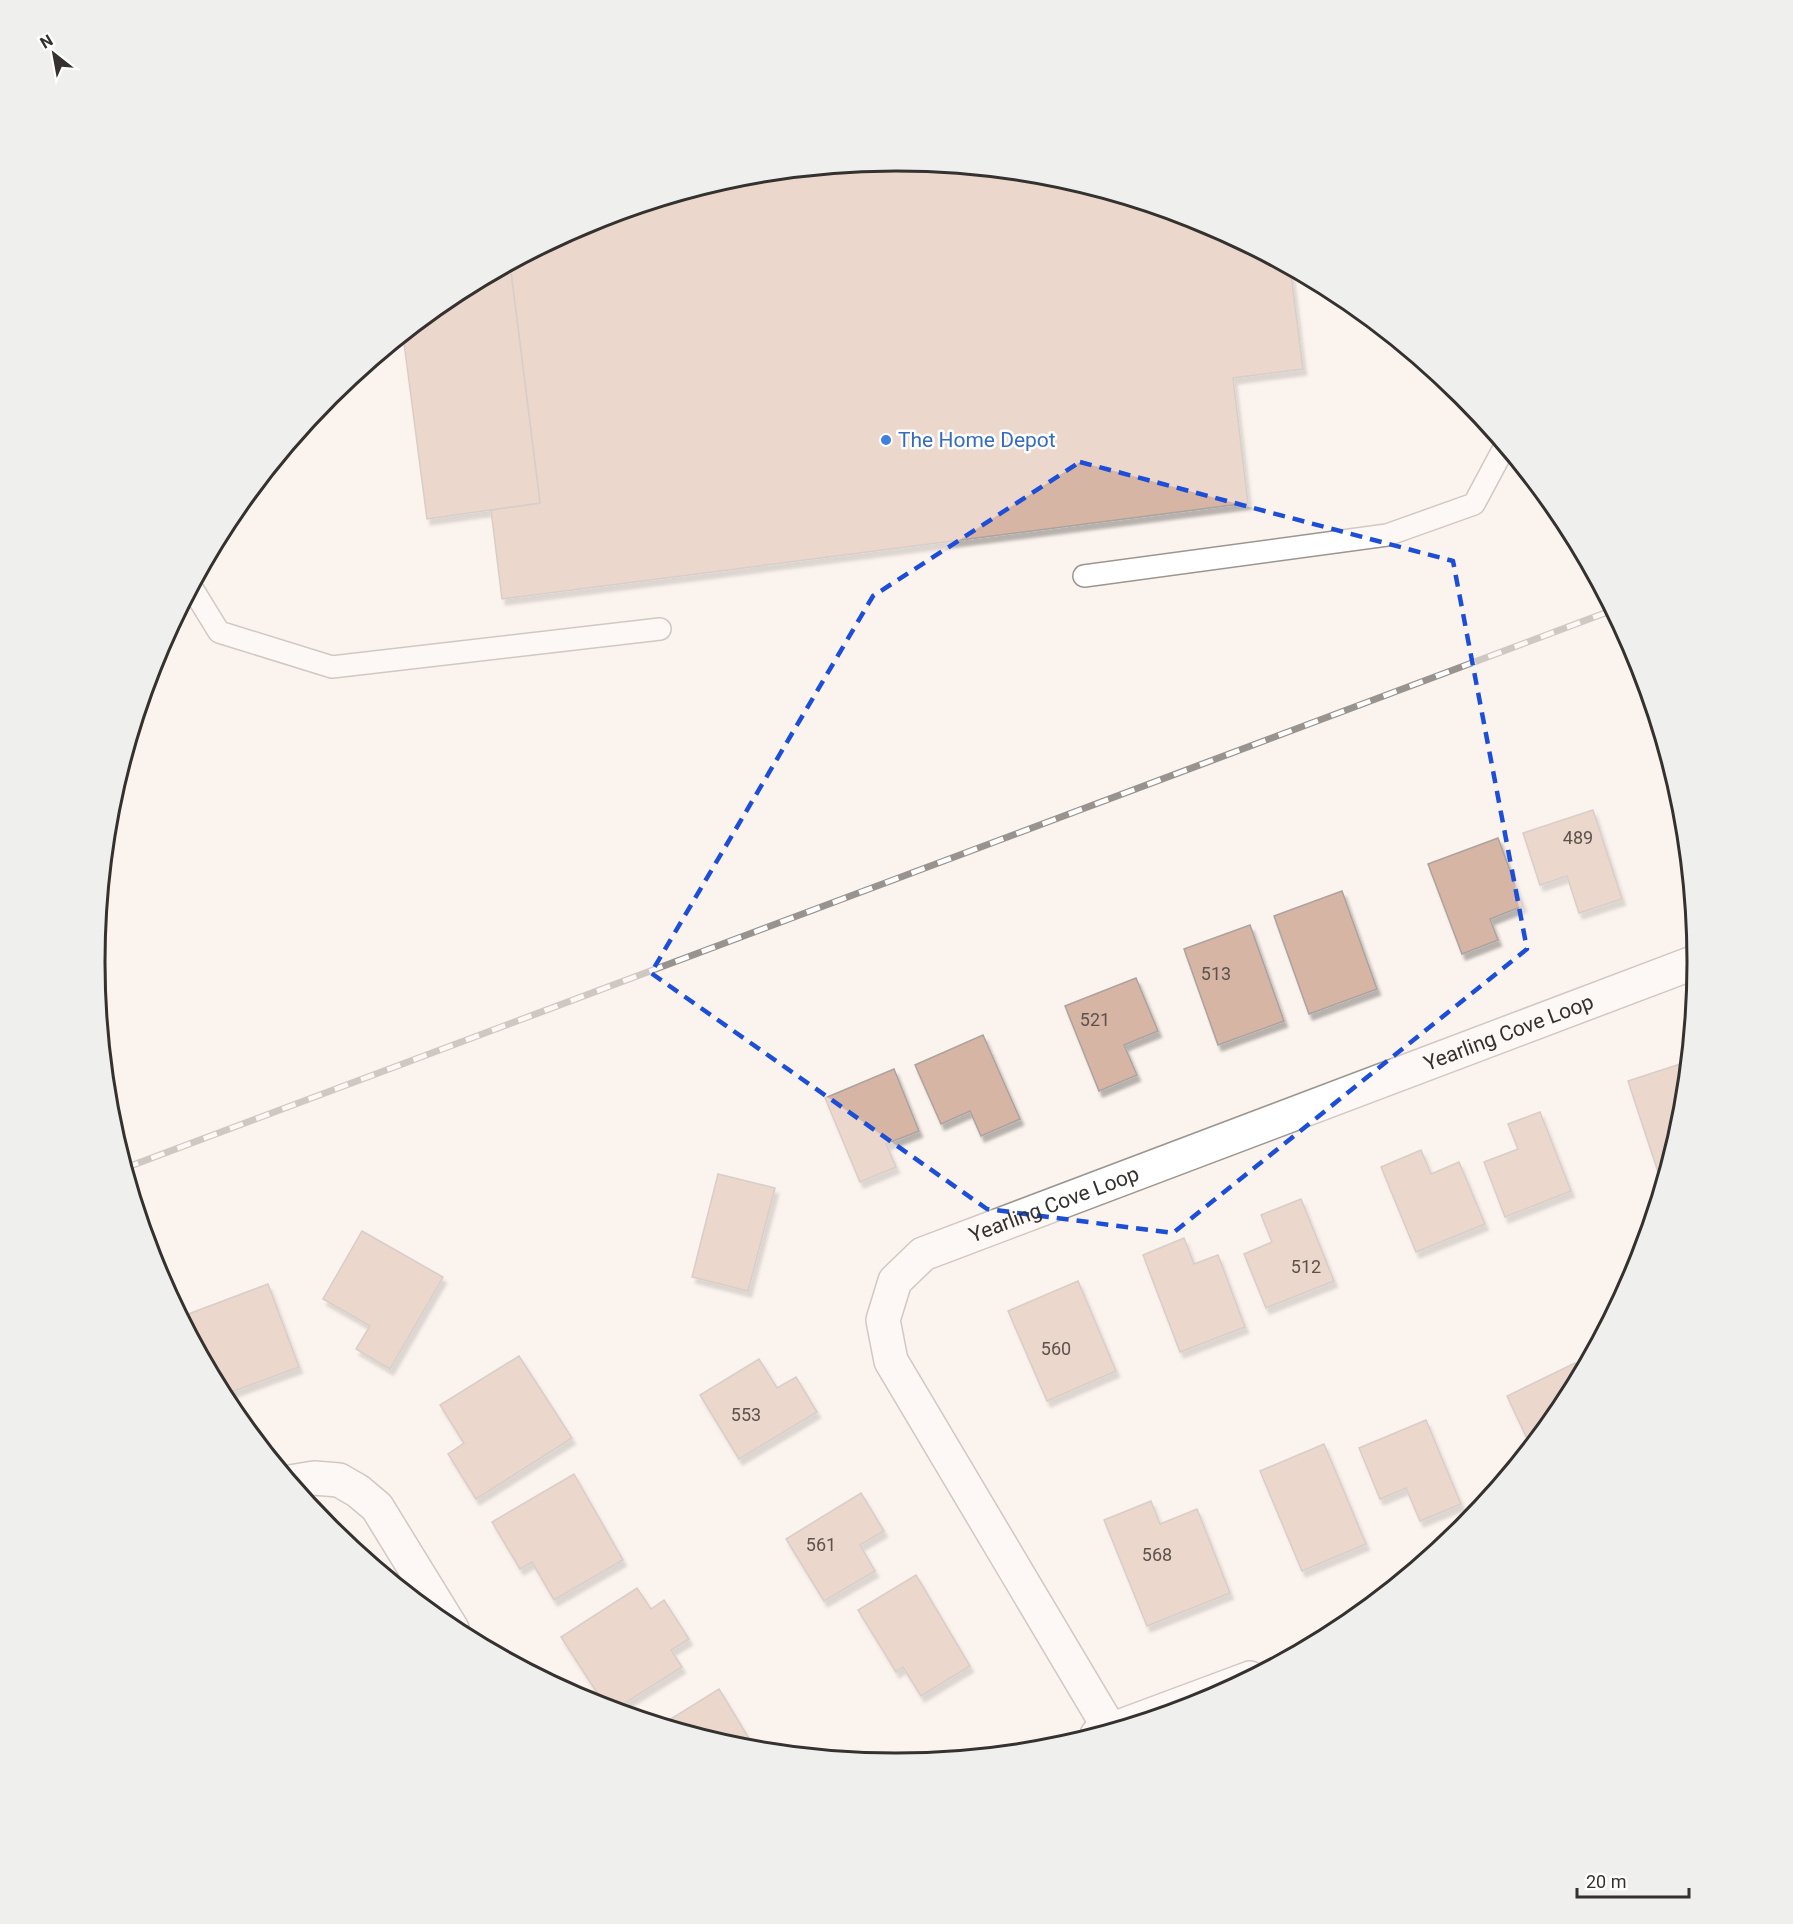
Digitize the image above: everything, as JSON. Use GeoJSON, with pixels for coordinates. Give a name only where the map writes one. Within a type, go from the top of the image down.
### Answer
{"type":"FeatureCollection","features":[{"type":"Feature","properties":{"kind":"street","name":"Yearling Cove Loop"},"geometry":{"type":"LineString","coordinates":[[1103,1726],[891,1361],[884,1320],[895,1281],[923,1254],[1688,965]]}},
{"type":"Feature","properties":{"kind":"street"},"geometry":{"type":"LineString","coordinates":[[298,1481],[314,1478],[339,1480],[358,1491],[377,1507],[438,1607]]}},
{"type":"Feature","properties":{"kind":"lane"},"geometry":{"type":"LineString","coordinates":[[1084,576],[1387,534],[1474,504],[1502,452]]}},
{"type":"Feature","properties":{"kind":"lane"},"geometry":{"type":"LineString","coordinates":[[196,595],[219,632],[332,668],[660,629]]}},
{"type":"Feature","properties":{"kind":"highlighted area"},"geometry":{"type":"Polygon","coordinates":[[[1080,462],[1453,561],[1527,949],[1173,1233],[987,1209],[651,973],[873,596],[1080,462]]]}},
{"type":"Feature","properties":{"kind":"building","name":"The Home Depot"},"geometry":{"type":"Polygon","coordinates":[[[845,172],[948,172],[1000,177],[1101,197],[1151,213],[1247,252],[1291,277],[1303,369],[1233,378],[1248,503],[502,599],[491,510],[540,503],[511,271],[546,252],[594,231],[692,197],[793,177],[845,172]]]}},
{"type":"Feature","properties":{"kind":"building"},"geometry":{"type":"Polygon","coordinates":[[[511,271],[540,503],[427,519],[404,343],[457,304],[511,271]]]}},
{"type":"Feature","properties":{"kind":"building"},"geometry":{"type":"Polygon","coordinates":[[[1593,810],[1622,899],[1579,913],[1567,876],[1540,885],[1523,833],[1593,810]]]}},
{"type":"Feature","properties":{"kind":"building"},"geometry":{"type":"Polygon","coordinates":[[[1498,838],[1523,906],[1490,919],[1498,940],[1462,954],[1428,864],[1498,838]]]}},
{"type":"Feature","properties":{"kind":"building"},"geometry":{"type":"Polygon","coordinates":[[[1342,891],[1377,989],[1309,1014],[1274,916],[1342,891]]]}},
{"type":"Feature","properties":{"kind":"building"},"geometry":{"type":"Polygon","coordinates":[[[1250,925],[1284,1021],[1218,1045],[1184,949],[1250,925]]]}},
{"type":"Feature","properties":{"kind":"building"},"geometry":{"type":"Polygon","coordinates":[[[1136,978],[1158,1031],[1124,1045],[1137,1075],[1099,1091],[1065,1006],[1136,978]]]}},
{"type":"Feature","properties":{"kind":"building"},"geometry":{"type":"Polygon","coordinates":[[[983,1035],[1020,1119],[981,1136],[970,1111],[941,1124],[915,1065],[983,1035]]]}},
{"type":"Feature","properties":{"kind":"building"},"geometry":{"type":"Polygon","coordinates":[[[1681,1064],[1673,1116],[1658,1172],[1628,1081],[1681,1064]]]}},
{"type":"Feature","properties":{"kind":"building"},"geometry":{"type":"Polygon","coordinates":[[[894,1069],[919,1131],[886,1144],[896,1167],[860,1182],[825,1098],[894,1069]]]}},
{"type":"Feature","properties":{"kind":"building"},"geometry":{"type":"Polygon","coordinates":[[[1540,1112],[1571,1191],[1505,1217],[1484,1162],[1518,1149],[1508,1124],[1540,1112]]]}},
{"type":"Feature","properties":{"kind":"building"},"geometry":{"type":"Polygon","coordinates":[[[1421,1150],[1431,1174],[1459,1162],[1485,1224],[1416,1252],[1381,1167],[1421,1150]]]}},
{"type":"Feature","properties":{"kind":"building"},"geometry":{"type":"Polygon","coordinates":[[[718,1174],[775,1188],[748,1291],[692,1277],[718,1174]]]}},
{"type":"Feature","properties":{"kind":"building"},"geometry":{"type":"Polygon","coordinates":[[[1301,1199],[1334,1281],[1266,1308],[1244,1254],[1272,1242],[1261,1215],[1301,1199]]]}},
{"type":"Feature","properties":{"kind":"building"},"geometry":{"type":"Polygon","coordinates":[[[362,1231],[443,1277],[390,1369],[356,1349],[370,1326],[323,1299],[362,1231]]]}},
{"type":"Feature","properties":{"kind":"building"},"geometry":{"type":"Polygon","coordinates":[[[1184,1238],[1194,1264],[1218,1255],[1245,1327],[1180,1352],[1143,1255],[1184,1238]]]}},
{"type":"Feature","properties":{"kind":"building"},"geometry":{"type":"Polygon","coordinates":[[[1078,1281],[1116,1371],[1047,1401],[1008,1311],[1078,1281]]]}},
{"type":"Feature","properties":{"kind":"building"},"geometry":{"type":"Polygon","coordinates":[[[268,1284],[299,1367],[232,1392],[188,1314],[268,1284]]]}},
{"type":"Feature","properties":{"kind":"building"},"geometry":{"type":"Polygon","coordinates":[[[519,1356],[572,1438],[476,1499],[448,1454],[464,1443],[440,1405],[519,1356]]]}},
{"type":"Feature","properties":{"kind":"building"},"geometry":{"type":"Polygon","coordinates":[[[759,1359],[777,1388],[796,1377],[817,1412],[739,1459],[700,1395],[759,1359]]]}},
{"type":"Feature","properties":{"kind":"building"},"geometry":{"type":"Polygon","coordinates":[[[1575,1363],[1577,1367],[1555,1402],[1527,1439],[1507,1396],[1575,1363]]]}},
{"type":"Feature","properties":{"kind":"building"},"geometry":{"type":"Polygon","coordinates":[[[1426,1420],[1461,1504],[1420,1521],[1406,1488],[1380,1499],[1359,1448],[1426,1420]]]}},
{"type":"Feature","properties":{"kind":"building"},"geometry":{"type":"Polygon","coordinates":[[[1324,1444],[1366,1544],[1302,1571],[1260,1471],[1324,1444]]]}},
{"type":"Feature","properties":{"kind":"building"},"geometry":{"type":"Polygon","coordinates":[[[574,1474],[623,1560],[554,1600],[532,1562],[520,1569],[492,1522],[574,1474]]]}},
{"type":"Feature","properties":{"kind":"building"},"geometry":{"type":"Polygon","coordinates":[[[861,1493],[884,1531],[860,1545],[875,1571],[824,1601],[786,1539],[861,1493]]]}},
{"type":"Feature","properties":{"kind":"building"},"geometry":{"type":"Polygon","coordinates":[[[1151,1501],[1160,1524],[1197,1509],[1230,1593],[1147,1626],[1104,1520],[1151,1501]]]}},
{"type":"Feature","properties":{"kind":"building"},"geometry":{"type":"Polygon","coordinates":[[[916,1575],[970,1666],[921,1696],[903,1667],[896,1672],[858,1610],[916,1575]]]}},
{"type":"Feature","properties":{"kind":"building"},"geometry":{"type":"Polygon","coordinates":[[[637,1588],[651,1609],[664,1600],[689,1639],[671,1650],[682,1667],[623,1704],[598,1695],[561,1637],[637,1588]]]}},
{"type":"Feature","properties":{"kind":"building"},"geometry":{"type":"Polygon","coordinates":[[[719,1689],[750,1739],[692,1727],[669,1720],[719,1689]]]}},
{"type":"Feature","properties":{"kind":"railway"},"geometry":{"type":"LineString","coordinates":[[132,1166],[1606,613]]}},
{"type":"Feature","properties":{"kind":"place","name":"The Home Depot"},"geometry":{"type":"Point","coordinates":[886,440]}}]}
